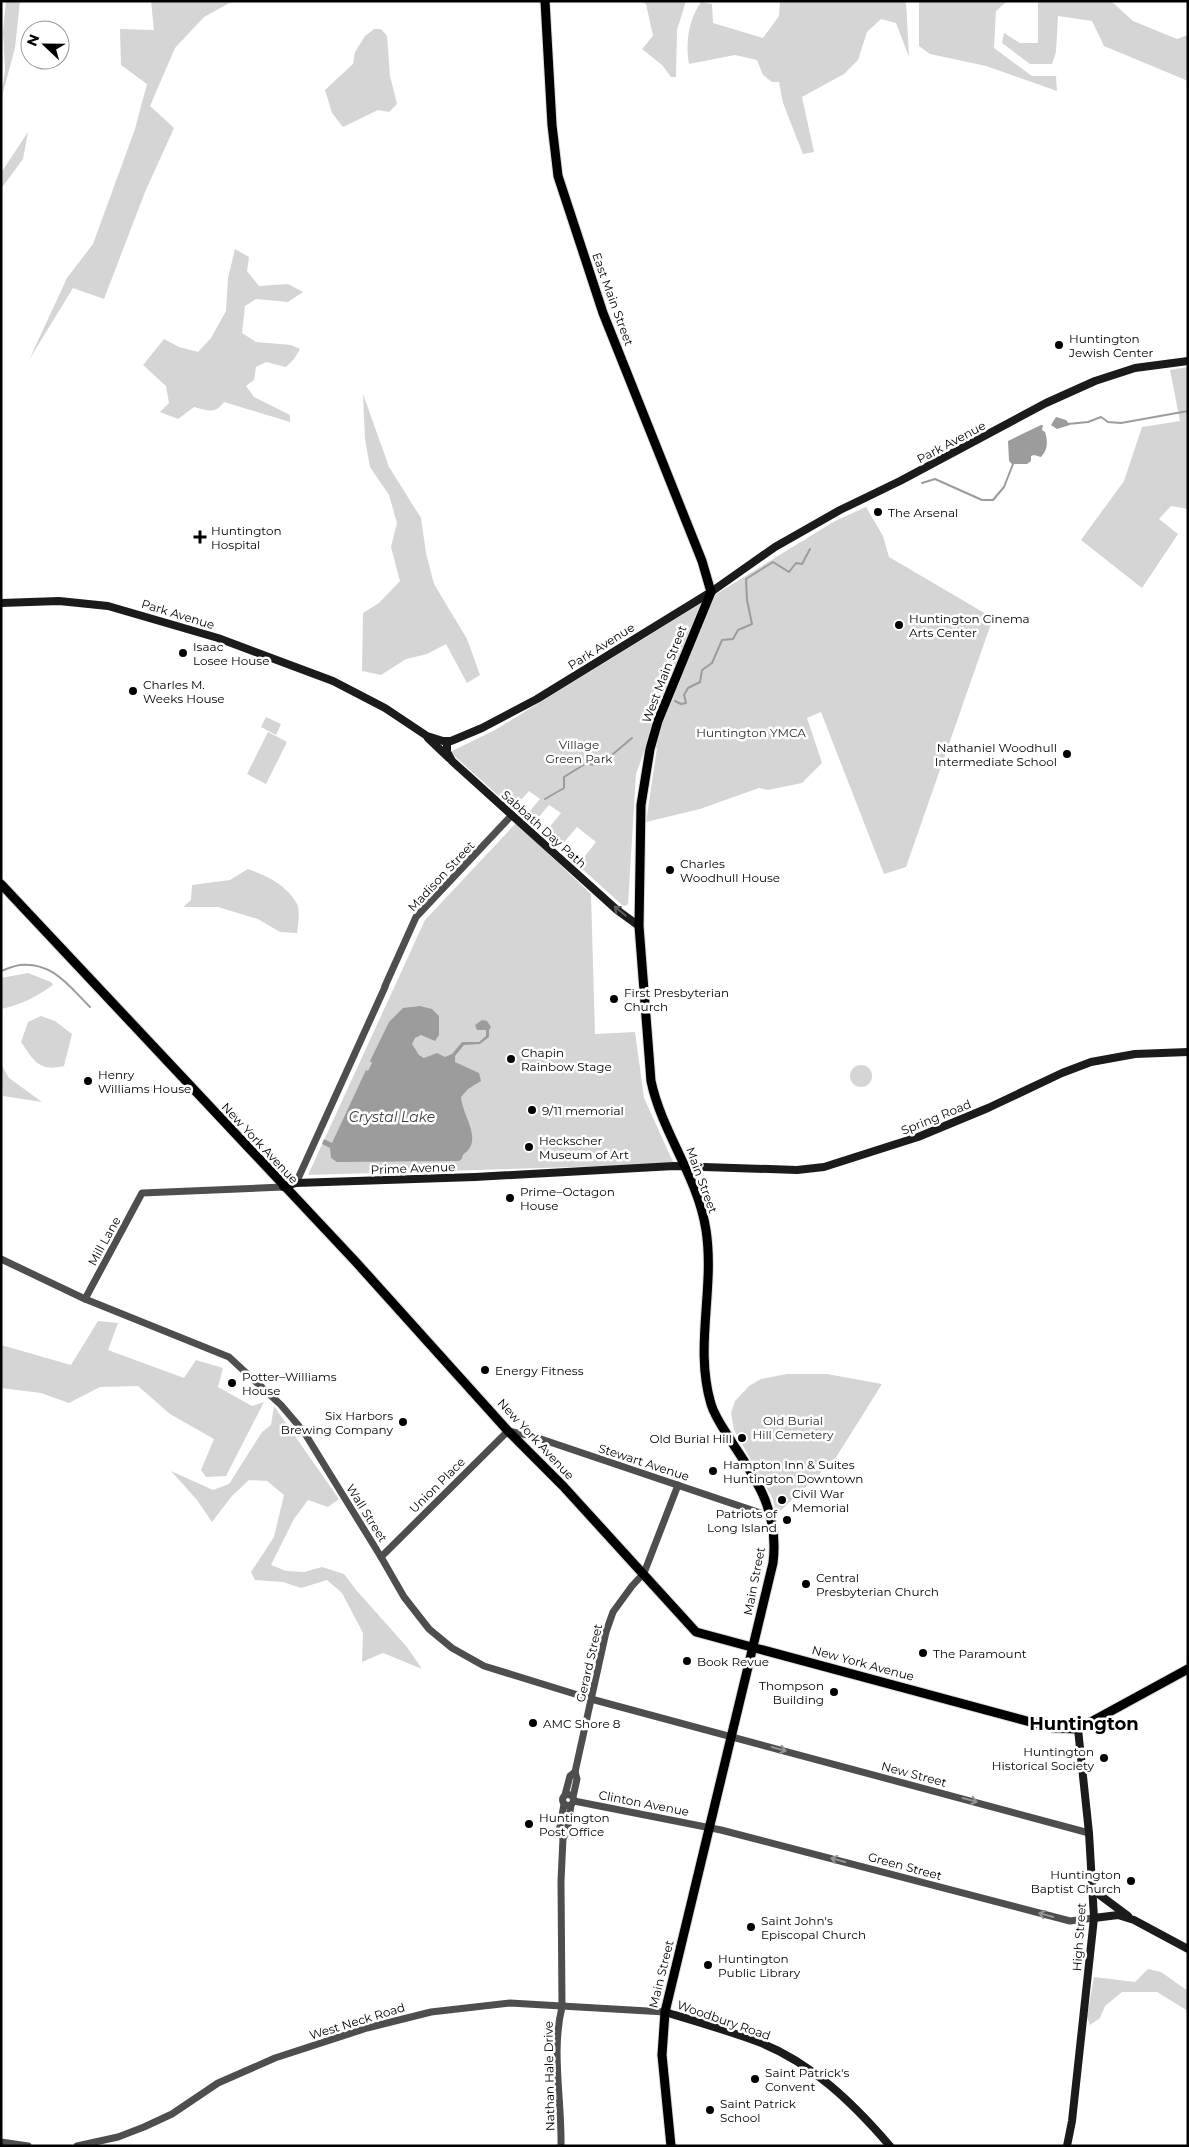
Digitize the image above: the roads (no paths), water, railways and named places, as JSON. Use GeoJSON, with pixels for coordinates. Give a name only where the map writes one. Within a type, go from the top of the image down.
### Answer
{"type":"FeatureCollection","features":[{"type":"Feature","properties":{"kind":"main road","name":"East Main Street"},"geometry":{"type":"LineString","coordinates":[[545,1],[553,134],[558,176],[604,314],[702,561],[711,592]]}},
{"type":"Feature","properties":{"kind":"main road","name":"Park Avenue"},"geometry":{"type":"LineString","coordinates":[[1,602],[59,602],[108,606],[218,638],[338,683],[385,708],[421,732],[435,739],[447,741],[477,730],[537,699],[711,592],[775,547],[840,510],[900,481],[1046,403],[1096,381],[1135,368],[1188,361]]}},
{"type":"Feature","properties":{"kind":"main road","name":"West Main Street"},"geometry":{"type":"LineString","coordinates":[[640,827],[645,777],[658,721],[711,592]]}},
{"type":"Feature","properties":{"kind":"main road","name":"Sabbath Day Path"},"geometry":{"type":"LineString","coordinates":[[421,732],[618,910],[639,926]]}},
{"type":"Feature","properties":{"kind":"main road"},"geometry":{"type":"LineString","coordinates":[[447,741],[448,752],[452,761]]}},
{"type":"Feature","properties":{"kind":"main road","name":"Main Street"},"geometry":{"type":"LineString","coordinates":[[640,827],[639,926],[651,1081],[656,1102],[703,1214],[708,1266],[703,1347],[706,1382],[710,1399],[724,1430],[756,1479],[766,1499],[772,1517],[775,1542],[773,1563],[665,2012],[662,2055],[671,2146]]}},
{"type":"Feature","properties":{"kind":"main road","name":"New York Avenue"},"geometry":{"type":"LineString","coordinates":[[1,884],[439,1352],[508,1431],[644,1573],[696,1632],[1050,1727],[1078,1729]]}},
{"type":"Feature","properties":{"kind":"main road","name":"Spring Road"},"geometry":{"type":"LineString","coordinates":[[685,1168],[797,1170],[824,1167],[918,1137],[1091,1062],[1135,1054],[1188,1052]]}},
{"type":"Feature","properties":{"kind":"main road","name":"Prime Avenue"},"geometry":{"type":"LineString","coordinates":[[283,1187],[296,1183],[685,1168]]}},
{"type":"Feature","properties":{"kind":"main road"},"geometry":{"type":"LineString","coordinates":[[1078,1729],[1188,1668]]}},
{"type":"Feature","properties":{"kind":"main road","name":"High Street"},"geometry":{"type":"LineString","coordinates":[[1067,2146],[1073,2112],[1094,1918],[1089,1833],[1078,1729]]}},
{"type":"Feature","properties":{"kind":"main road"},"geometry":{"type":"LineString","coordinates":[[1093,1890],[1134,1920],[1188,1949]]}},
{"type":"Feature","properties":{"kind":"main road"},"geometry":{"type":"LineString","coordinates":[[1094,1918],[1118,1915],[1134,1920]]}},
{"type":"Feature","properties":{"kind":"main road","name":"Woodbury Road"},"geometry":{"type":"LineString","coordinates":[[665,2012],[757,2041],[799,2062],[842,2094],[890,2146]]}},
{"type":"Feature","properties":{"kind":"street","name":"Madison Street"},"geometry":{"type":"LineString","coordinates":[[296,1183],[416,917],[512,815]]}},
{"type":"Feature","properties":{"kind":"street","name":"Prime Avenue"},"geometry":{"type":"LineString","coordinates":[[142,1193],[283,1187]]}},
{"type":"Feature","properties":{"kind":"street","name":"Mill Lane"},"geometry":{"type":"LineString","coordinates":[[85,1299],[142,1193]]}},
{"type":"Feature","properties":{"kind":"street","name":"Wall Street"},"geometry":{"type":"LineString","coordinates":[[1,1259],[85,1299],[229,1357],[240,1366],[281,1405],[304,1432],[404,1597],[429,1629],[452,1648],[484,1666],[592,1699],[732,1736]]}},
{"type":"Feature","properties":{"kind":"street","name":"Stewart Avenue"},"geometry":{"type":"LineString","coordinates":[[508,1431],[532,1436],[772,1517]]}},
{"type":"Feature","properties":{"kind":"street","name":"Union Place"},"geometry":{"type":"LineString","coordinates":[[381,1557],[508,1431]]}},
{"type":"Feature","properties":{"kind":"street","name":"Gerard Street"},"geometry":{"type":"LineString","coordinates":[[562,2007],[561,1881],[563,1838],[567,1832],[569,1800],[576,1779],[606,1632],[613,1612],[644,1573],[678,1485]]}},
{"type":"Feature","properties":{"kind":"street","name":"New Street"},"geometry":{"type":"LineString","coordinates":[[732,1736],[1089,1833]]}},
{"type":"Feature","properties":{"kind":"street","name":"Clinton Avenue"},"geometry":{"type":"LineString","coordinates":[[569,1800],[710,1828]]}},
{"type":"Feature","properties":{"kind":"street","name":"Green Street"},"geometry":{"type":"LineString","coordinates":[[710,1828],[1070,1921],[1094,1918]]}},
{"type":"Feature","properties":{"kind":"street","name":"West Neck Road"},"geometry":{"type":"LineString","coordinates":[[77,2146],[118,2137],[144,2127],[172,2114],[218,2083],[275,2058],[368,2028],[432,2012],[461,2007],[510,2003],[562,2007],[591,2006],[665,2012]]}},
{"type":"Feature","properties":{"kind":"street","name":"Nathan Hale Drive"},"geometry":{"type":"LineString","coordinates":[[561,2146],[558,2053],[559,2020],[562,2007]]}},
{"type":"Feature","properties":{"kind":"street"},"geometry":{"type":"LineString","coordinates":[[1,2142],[28,2146]]}},
{"type":"Feature","properties":{"kind":"water"},"geometry":{"type":"Polygon","coordinates":[[[1056,417],[1066,420],[1070,425],[1057,429],[1051,425],[1056,417]]]}},
{"type":"Feature","properties":{"kind":"water"},"geometry":{"type":"Polygon","coordinates":[[[1043,425],[1042,430],[1045,432],[1047,442],[1041,457],[1034,455],[1031,456],[1031,461],[1027,464],[1012,464],[1009,461],[1008,441],[1043,425]]]}},
{"type":"Feature","properties":{"kind":"water","name":"Crystal Lake"},"geometry":{"type":"Polygon","coordinates":[[[420,1006],[432,1009],[439,1016],[439,1035],[435,1041],[421,1035],[415,1038],[412,1044],[419,1055],[424,1058],[437,1053],[445,1057],[452,1054],[462,1042],[479,1042],[486,1036],[486,1030],[477,1030],[475,1025],[482,1020],[487,1021],[491,1027],[489,1037],[480,1044],[464,1045],[455,1056],[455,1062],[479,1073],[481,1081],[468,1089],[461,1097],[472,1134],[470,1147],[459,1161],[337,1162],[331,1158],[330,1148],[322,1144],[324,1139],[332,1143],[366,1070],[368,1071],[372,1063],[370,1061],[389,1022],[403,1008],[420,1006]]]}},
{"type":"Feature","properties":{"kind":"waterway"},"geometry":{"type":"LineString","coordinates":[[1068,424],[1088,422],[1101,417],[1108,422],[1121,423],[1188,411]]}},
{"type":"Feature","properties":{"kind":"waterway"},"geometry":{"type":"LineString","coordinates":[[922,483],[935,479],[982,500],[993,500],[1004,487],[1013,464]]}},
{"type":"Feature","properties":{"kind":"waterway"},"geometry":{"type":"LineString","coordinates":[[675,701],[681,704],[686,703],[684,695],[688,688],[700,682],[702,670],[712,663],[722,640],[733,639],[738,630],[752,624],[747,600],[746,579],[773,562],[789,572],[796,563],[802,564],[810,549]]}},
{"type":"Feature","properties":{"kind":"waterway"},"geometry":{"type":"LineString","coordinates":[[545,799],[564,788],[564,777],[585,764],[600,765],[632,738]]}},
{"type":"Feature","properties":{"kind":"waterway"},"geometry":{"type":"LineString","coordinates":[[1,971],[20,965],[42,967],[60,977],[90,1007]]}},
{"type":"Feature","properties":{"kind":"place","name":"Huntington Jewish Center"},"geometry":{"type":"Point","coordinates":[1059,345]}},
{"type":"Feature","properties":{"kind":"place","name":"The Arsenal"},"geometry":{"type":"Point","coordinates":[878,512]}},
{"type":"Feature","properties":{"kind":"place","name":"Huntington Hospital"},"geometry":{"type":"Point","coordinates":[200,537]}},
{"type":"Feature","properties":{"kind":"place","name":"Huntington Cinema Arts Center"},"geometry":{"type":"Point","coordinates":[899,625]}},
{"type":"Feature","properties":{"kind":"place","name":"Isaac Losee House"},"geometry":{"type":"Point","coordinates":[183,653]}},
{"type":"Feature","properties":{"kind":"place","name":"Charles M. Weeks House"},"geometry":{"type":"Point","coordinates":[133,691]}},
{"type":"Feature","properties":{"kind":"place","name":"Nathaniel Woodhull Intermediate School"},"geometry":{"type":"Point","coordinates":[1067,754]}},
{"type":"Feature","properties":{"kind":"place","name":"Charles Woodhull House"},"geometry":{"type":"Point","coordinates":[670,870]}},
{"type":"Feature","properties":{"kind":"place","name":"First Presbyterian Church"},"geometry":{"type":"Point","coordinates":[614,999]}},
{"type":"Feature","properties":{"kind":"place","name":"Chapin Rainbow Stage"},"geometry":{"type":"Point","coordinates":[511,1059]}},
{"type":"Feature","properties":{"kind":"place","name":"Henry Williams House"},"geometry":{"type":"Point","coordinates":[88,1081]}},
{"type":"Feature","properties":{"kind":"place","name":"9/11 memorial"},"geometry":{"type":"Point","coordinates":[532,1110]}},
{"type":"Feature","properties":{"kind":"place","name":"Heckscher Museum of Art"},"geometry":{"type":"Point","coordinates":[529,1147]}},
{"type":"Feature","properties":{"kind":"place","name":"Prime–Octagon House"},"geometry":{"type":"Point","coordinates":[510,1198]}},
{"type":"Feature","properties":{"kind":"place","name":"Energy Fitness"},"geometry":{"type":"Point","coordinates":[485,1370]}},
{"type":"Feature","properties":{"kind":"place","name":"Potter–Williams House"},"geometry":{"type":"Point","coordinates":[232,1383]}},
{"type":"Feature","properties":{"kind":"place","name":"Six Harbors Brewing Company"},"geometry":{"type":"Point","coordinates":[403,1422]}},
{"type":"Feature","properties":{"kind":"place","name":"Old Burial Hill"},"geometry":{"type":"Point","coordinates":[742,1438]}},
{"type":"Feature","properties":{"kind":"place","name":"Hampton Inn & Suites Huntington Downtown"},"geometry":{"type":"Point","coordinates":[713,1471]}},
{"type":"Feature","properties":{"kind":"place","name":"Civil War Memorial"},"geometry":{"type":"Point","coordinates":[782,1500]}},
{"type":"Feature","properties":{"kind":"place","name":"Patriots of Long Island"},"geometry":{"type":"Point","coordinates":[787,1520]}},
{"type":"Feature","properties":{"kind":"place","name":"Central Presbyterian Church"},"geometry":{"type":"Point","coordinates":[806,1584]}},
{"type":"Feature","properties":{"kind":"place","name":"The Paramount"},"geometry":{"type":"Point","coordinates":[923,1653]}},
{"type":"Feature","properties":{"kind":"place","name":"Book Revue"},"geometry":{"type":"Point","coordinates":[687,1661]}},
{"type":"Feature","properties":{"kind":"place","name":"Thompson Building"},"geometry":{"type":"Point","coordinates":[834,1692]}},
{"type":"Feature","properties":{"kind":"place","name":"AMC Shore 8"},"geometry":{"type":"Point","coordinates":[533,1723]}},
{"type":"Feature","properties":{"kind":"place","name":"Huntington Historical Society"},"geometry":{"type":"Point","coordinates":[1104,1758]}},
{"type":"Feature","properties":{"kind":"place","name":"Huntington Post Office"},"geometry":{"type":"Point","coordinates":[529,1824]}},
{"type":"Feature","properties":{"kind":"place","name":"Huntington Baptist Church"},"geometry":{"type":"Point","coordinates":[1131,1881]}},
{"type":"Feature","properties":{"kind":"place","name":"Saint John's Episcopal Church"},"geometry":{"type":"Point","coordinates":[751,1927]}},
{"type":"Feature","properties":{"kind":"place","name":"Huntington Public Library"},"geometry":{"type":"Point","coordinates":[708,1965]}},
{"type":"Feature","properties":{"kind":"place","name":"Saint Patrick's Convent"},"geometry":{"type":"Point","coordinates":[755,2079]}},
{"type":"Feature","properties":{"kind":"place","name":"Saint Patrick School"},"geometry":{"type":"Point","coordinates":[710,2110]}},
{"type":"Feature","properties":{"kind":"district","name":"Huntington"},"geometry":{"type":"Point","coordinates":[1084,1724]}},
{"type":"Feature","properties":{"kind":"park label","name":"Huntington YMCA"},"geometry":{"type":"Point","coordinates":[751,732]}},
{"type":"Feature","properties":{"kind":"park label","name":"Village Green Park"},"geometry":{"type":"Point","coordinates":[579,751]}},
{"type":"Feature","properties":{"kind":"park label","name":"Old Burial Hill Cemetery"},"geometry":{"type":"Point","coordinates":[793,1427]}}]}
